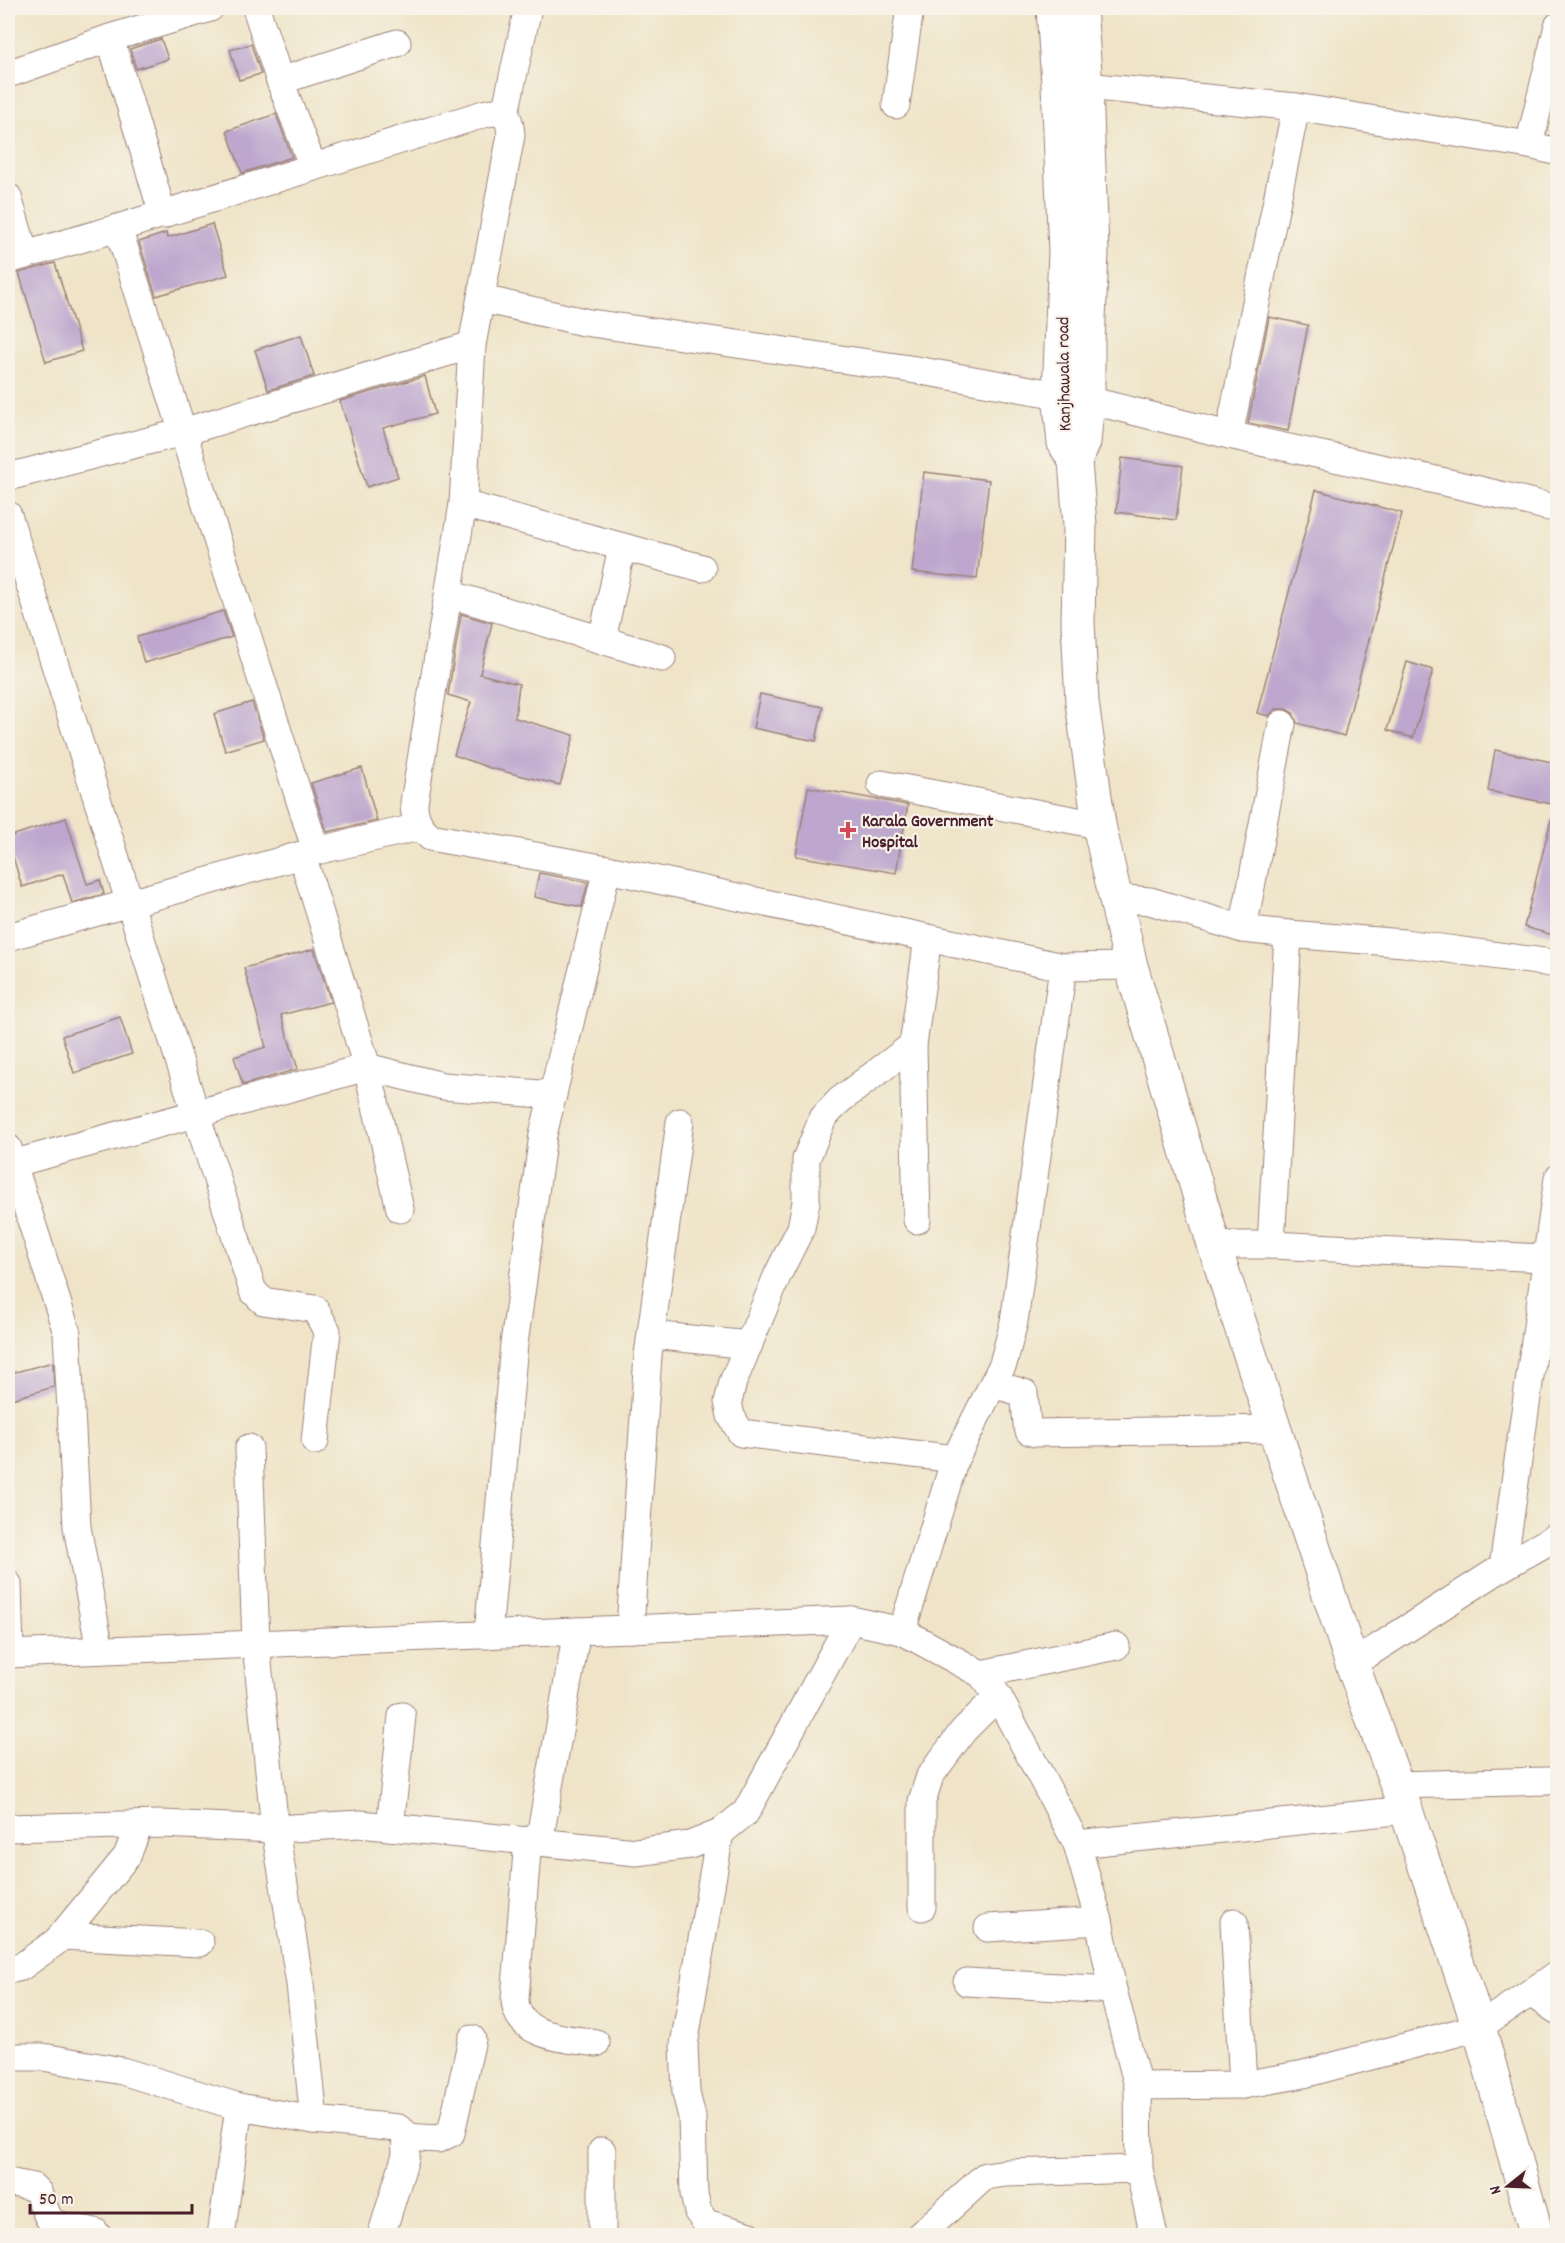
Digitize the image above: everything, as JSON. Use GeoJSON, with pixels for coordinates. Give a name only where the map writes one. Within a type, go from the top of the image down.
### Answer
{"type":"FeatureCollection","features":[{"type":"Feature","properties":{"kind":"main road","name":"Kanjhawala road"},"geometry":{"type":"LineString","coordinates":[[1053,8],[1072,85],[1092,252],[1088,342],[1073,398],[1084,442],[1075,461],[1080,525],[1078,623],[1082,702],[1099,825]]}},
{"type":"Feature","properties":{"kind":"main road","name":"Kanjhawala road"},"geometry":{"type":"LineString","coordinates":[[1072,85],[1080,8]]}},
{"type":"Feature","properties":{"kind":"main road"},"geometry":{"type":"LineString","coordinates":[[1099,825],[1131,966],[1214,1245],[1352,1664],[1401,1798],[1479,2027],[1537,2235]]}},
{"type":"Feature","properties":{"kind":"street"},"geometry":{"type":"LineString","coordinates":[[8,74],[110,38],[210,8]]}},
{"type":"Feature","properties":{"kind":"street"},"geometry":{"type":"LineString","coordinates":[[256,8],[280,81],[313,167]]}},
{"type":"Feature","properties":{"kind":"street"},"geometry":{"type":"LineString","coordinates":[[505,113],[528,8]]}},
{"type":"Feature","properties":{"kind":"street"},"geometry":{"type":"LineString","coordinates":[[896,105],[910,8]]}},
{"type":"Feature","properties":{"kind":"street"},"geometry":{"type":"LineString","coordinates":[[1529,145],[1557,26]]}},
{"type":"Feature","properties":{"kind":"street"},"geometry":{"type":"LineString","coordinates":[[110,38],[163,214]]}},
{"type":"Feature","properties":{"kind":"street"},"geometry":{"type":"LineString","coordinates":[[280,81],[396,43]]}},
{"type":"Feature","properties":{"kind":"street"},"geometry":{"type":"LineString","coordinates":[[1072,85],[1296,107],[1529,145],[1557,152]]}},
{"type":"Feature","properties":{"kind":"street"},"geometry":{"type":"LineString","coordinates":[[1229,435],[1296,107]]}},
{"type":"Feature","properties":{"kind":"street"},"geometry":{"type":"LineString","coordinates":[[8,197],[16,258],[487,112],[498,110],[505,113],[510,121],[511,135],[472,345],[463,504],[414,803],[414,813],[419,827],[430,837],[607,869],[1063,967],[1131,966]]}},
{"type":"Feature","properties":{"kind":"street"},"geometry":{"type":"LineString","coordinates":[[118,228],[183,432],[309,853],[367,1067],[400,1209]]}},
{"type":"Feature","properties":{"kind":"street"},"geometry":{"type":"LineString","coordinates":[[482,299],[584,322],[910,369],[1073,398],[1557,509]]}},
{"type":"Feature","properties":{"kind":"street"},"geometry":{"type":"LineString","coordinates":[[8,477],[183,432],[472,345]]}},
{"type":"Feature","properties":{"kind":"street"},"geometry":{"type":"LineString","coordinates":[[463,504],[702,568]]}},
{"type":"Feature","properties":{"kind":"street"},"geometry":{"type":"LineString","coordinates":[[8,514],[253,1291],[263,1301],[315,1309],[327,1331],[315,1440]]}},
{"type":"Feature","properties":{"kind":"street"},"geometry":{"type":"LineString","coordinates":[[602,640],[622,547]]}},
{"type":"Feature","properties":{"kind":"street"},"geometry":{"type":"LineString","coordinates":[[449,594],[662,658]]}},
{"type":"Feature","properties":{"kind":"street"},"geometry":{"type":"LineString","coordinates":[[1243,929],[1282,724]]}},
{"type":"Feature","properties":{"kind":"street"},"geometry":{"type":"LineString","coordinates":[[881,784],[1099,825]]}},
{"type":"Feature","properties":{"kind":"street"},"geometry":{"type":"LineString","coordinates":[[8,937],[309,853],[419,827]]}},
{"type":"Feature","properties":{"kind":"street"},"geometry":{"type":"LineString","coordinates":[[488,1635],[514,1344],[543,1135],[607,869]]}},
{"type":"Feature","properties":{"kind":"street"},"geometry":{"type":"LineString","coordinates":[[1115,898],[1150,901],[1243,929],[1404,943],[1557,964]]}},
{"type":"Feature","properties":{"kind":"street"},"geometry":{"type":"LineString","coordinates":[[1271,1245],[1288,934]]}},
{"type":"Feature","properties":{"kind":"street"},"geometry":{"type":"LineString","coordinates":[[917,1221],[913,1045],[928,938]]}},
{"type":"Feature","properties":{"kind":"street"},"geometry":{"type":"LineString","coordinates":[[902,1631],[955,1460],[1003,1364],[1014,1322],[1063,967]]}},
{"type":"Feature","properties":{"kind":"street"},"geometry":{"type":"LineString","coordinates":[[913,1045],[840,1100],[823,1118],[806,1159],[806,1202],[801,1228],[778,1274],[733,1382],[728,1402],[731,1416],[741,1433],[955,1460]]}},
{"type":"Feature","properties":{"kind":"street"},"geometry":{"type":"LineString","coordinates":[[100,1650],[77,1527],[67,1333],[9,1158],[196,1114],[367,1067],[443,1086],[553,1095]]}},
{"type":"Feature","properties":{"kind":"street"},"geometry":{"type":"LineString","coordinates":[[630,1629],[651,1335],[681,1122]]}},
{"type":"Feature","properties":{"kind":"street"},"geometry":{"type":"LineString","coordinates":[[1503,1567],[1557,1178]]}},
{"type":"Feature","properties":{"kind":"street"},"geometry":{"type":"LineString","coordinates":[[1214,1245],[1271,1245],[1545,1258]]}},
{"type":"Feature","properties":{"kind":"street"},"geometry":{"type":"LineString","coordinates":[[651,1335],[749,1345]]}},
{"type":"Feature","properties":{"kind":"street"},"geometry":{"type":"LineString","coordinates":[[993,1384],[1023,1393],[1029,1431],[1035,1433],[1275,1429]]}},
{"type":"Feature","properties":{"kind":"street"},"geometry":{"type":"LineString","coordinates":[[249,1448],[256,1644],[275,1829],[300,1984],[314,2120]]}},
{"type":"Feature","properties":{"kind":"street"},"geometry":{"type":"LineString","coordinates":[[1352,1664],[1503,1567],[1557,1536]]}},
{"type":"Feature","properties":{"kind":"street"},"geometry":{"type":"LineString","coordinates":[[8,1584],[9,1654],[851,1620],[902,1631],[981,1674],[998,1696],[1077,1844],[1099,1921],[1113,1990],[1138,2086],[1139,2169],[1154,2235]]}},
{"type":"Feature","properties":{"kind":"street"},"geometry":{"type":"LineString","coordinates":[[8,1828],[139,1825],[275,1829],[360,1824],[636,1852],[690,1845],[720,1833],[746,1812],[851,1620]]}},
{"type":"Feature","properties":{"kind":"street"},"geometry":{"type":"LineString","coordinates":[[577,1631],[533,1841],[515,1999],[519,2016],[524,2023],[538,2032],[596,2043]]}},
{"type":"Feature","properties":{"kind":"street"},"geometry":{"type":"LineString","coordinates":[[981,1674],[1116,1646]]}},
{"type":"Feature","properties":{"kind":"street"},"geometry":{"type":"LineString","coordinates":[[922,1907],[922,1800],[930,1776],[963,1731],[998,1696]]}},
{"type":"Feature","properties":{"kind":"street"},"geometry":{"type":"LineString","coordinates":[[390,1827],[402,1716]]}},
{"type":"Feature","properties":{"kind":"street"},"geometry":{"type":"LineString","coordinates":[[1077,1844],[1401,1798],[1547,1781]]}},
{"type":"Feature","properties":{"kind":"street"},"geometry":{"type":"LineString","coordinates":[[8,1970],[21,1967],[61,1936],[127,1856],[139,1825]]}},
{"type":"Feature","properties":{"kind":"street"},"geometry":{"type":"LineString","coordinates":[[720,1833],[684,2044],[684,2071],[692,2117],[694,2194],[698,2212],[706,2223],[750,2235]]}},
{"type":"Feature","properties":{"kind":"street"},"geometry":{"type":"LineString","coordinates":[[988,1928],[1099,1921]]}},
{"type":"Feature","properties":{"kind":"street"},"geometry":{"type":"LineString","coordinates":[[1233,1922],[1242,2085]]}},
{"type":"Feature","properties":{"kind":"street"},"geometry":{"type":"LineString","coordinates":[[61,1936],[200,1943]]}},
{"type":"Feature","properties":{"kind":"street"},"geometry":{"type":"LineString","coordinates":[[1138,2086],[1242,2085],[1304,2074],[1479,2027],[1557,1974]]}},
{"type":"Feature","properties":{"kind":"street"},"geometry":{"type":"LineString","coordinates":[[967,1982],[1113,1990]]}},
{"type":"Feature","properties":{"kind":"street"},"geometry":{"type":"LineString","coordinates":[[1530,1992],[1556,2013]]}},
{"type":"Feature","properties":{"kind":"street"},"geometry":{"type":"LineString","coordinates":[[406,2137],[438,2139],[451,2133],[472,2039]]}},
{"type":"Feature","properties":{"kind":"street"},"geometry":{"type":"LineString","coordinates":[[8,2057],[43,2057],[122,2071],[240,2107],[314,2120],[399,2128],[405,2133],[406,2155],[381,2235]]}},
{"type":"Feature","properties":{"kind":"street"},"geometry":{"type":"LineString","coordinates":[[221,2235],[240,2107]]}},
{"type":"Feature","properties":{"kind":"street"},"geometry":{"type":"LineString","coordinates":[[602,2151],[602,2235]]}},
{"type":"Feature","properties":{"kind":"street"},"geometry":{"type":"LineString","coordinates":[[919,2235],[985,2175],[1139,2169]]}},
{"type":"Feature","properties":{"kind":"street"},"geometry":{"type":"LineString","coordinates":[[8,2182],[33,2187],[38,2192],[48,2217],[54,2224],[95,2232],[98,2235]]}},
{"type":"Feature","properties":{"kind":"building"},"geometry":{"type":"Polygon","coordinates":[[[161,39],[168,59],[136,69],[130,49],[161,39]]]}},
{"type":"Feature","properties":{"kind":"building"},"geometry":{"type":"Polygon","coordinates":[[[251,44],[261,74],[239,80],[230,50],[251,44]]]}},
{"type":"Feature","properties":{"kind":"building"},"geometry":{"type":"Polygon","coordinates":[[[276,114],[292,157],[242,173],[227,131],[276,114]]]}},
{"type":"Feature","properties":{"kind":"building"},"geometry":{"type":"Polygon","coordinates":[[[212,224],[228,275],[156,296],[139,242],[166,233],[167,238],[212,224]]]}},
{"type":"Feature","properties":{"kind":"building"},"geometry":{"type":"Polygon","coordinates":[[[55,263],[82,351],[46,362],[19,273],[55,263]]]}},
{"type":"Feature","properties":{"kind":"building"},"geometry":{"type":"Polygon","coordinates":[[[1269,317],[1308,325],[1288,431],[1248,423],[1269,317]]]}},
{"type":"Feature","properties":{"kind":"building"},"geometry":{"type":"Polygon","coordinates":[[[301,335],[314,376],[268,390],[255,350],[301,335]]]}},
{"type":"Feature","properties":{"kind":"building"},"geometry":{"type":"Polygon","coordinates":[[[425,376],[435,414],[383,428],[398,477],[367,487],[340,401],[425,376]]]}},
{"type":"Feature","properties":{"kind":"building"},"geometry":{"type":"Polygon","coordinates":[[[1122,458],[1183,466],[1176,520],[1116,512],[1122,458]]]}},
{"type":"Feature","properties":{"kind":"building"},"geometry":{"type":"Polygon","coordinates":[[[924,472],[989,480],[977,579],[912,572],[924,472]]]}},
{"type":"Feature","properties":{"kind":"building"},"geometry":{"type":"Polygon","coordinates":[[[1316,490],[1402,513],[1344,736],[1297,723],[1293,713],[1286,709],[1276,709],[1269,716],[1257,713],[1316,490]]]}},
{"type":"Feature","properties":{"kind":"building"},"geometry":{"type":"Polygon","coordinates":[[[223,611],[232,637],[144,663],[137,637],[223,611]]]}},
{"type":"Feature","properties":{"kind":"building"},"geometry":{"type":"Polygon","coordinates":[[[461,614],[492,623],[480,674],[519,684],[515,718],[574,735],[560,785],[490,768],[454,755],[471,702],[448,695],[461,614]]]}},
{"type":"Feature","properties":{"kind":"building"},"geometry":{"type":"Polygon","coordinates":[[[1407,662],[1433,670],[1413,738],[1387,730],[1407,662]]]}},
{"type":"Feature","properties":{"kind":"building"},"geometry":{"type":"Polygon","coordinates":[[[760,694],[823,707],[816,741],[753,728],[760,694]]]}},
{"type":"Feature","properties":{"kind":"building"},"geometry":{"type":"Polygon","coordinates":[[[252,702],[264,739],[225,751],[214,714],[252,702]]]}},
{"type":"Feature","properties":{"kind":"building"},"geometry":{"type":"Polygon","coordinates":[[[1495,750],[1557,763],[1557,805],[1488,791],[1495,750]]]}},
{"type":"Feature","properties":{"kind":"building"},"geometry":{"type":"Polygon","coordinates":[[[362,768],[377,821],[327,832],[311,783],[362,768]]]}},
{"type":"Feature","properties":{"kind":"building"},"geometry":{"type":"Polygon","coordinates":[[[808,787],[908,805],[896,873],[796,856],[808,787]]]}},
{"type":"Feature","properties":{"kind":"building"},"geometry":{"type":"Polygon","coordinates":[[[66,818],[87,884],[100,880],[104,894],[72,903],[63,874],[22,887],[8,840],[8,837],[66,818]]]}},
{"type":"Feature","properties":{"kind":"building"},"geometry":{"type":"Polygon","coordinates":[[[1551,820],[1557,821],[1557,936],[1524,927],[1551,820]]]}},
{"type":"Feature","properties":{"kind":"building"},"geometry":{"type":"Polygon","coordinates":[[[539,873],[588,882],[582,907],[534,897],[539,873]]]}},
{"type":"Feature","properties":{"kind":"building"},"geometry":{"type":"Polygon","coordinates":[[[314,949],[331,1002],[281,1015],[298,1069],[243,1085],[234,1057],[266,1047],[244,968],[314,949]]]}},
{"type":"Feature","properties":{"kind":"building"},"geometry":{"type":"Polygon","coordinates":[[[120,1017],[132,1054],[74,1073],[62,1036],[120,1017]]]}},
{"type":"Feature","properties":{"kind":"building"},"geometry":{"type":"Polygon","coordinates":[[[53,1362],[54,1387],[8,1400],[8,1374],[53,1362]]]}},
{"type":"Feature","properties":{"kind":"place","name":"Karala Government Hospital"},"geometry":{"type":"Point","coordinates":[848,830]}}]}
